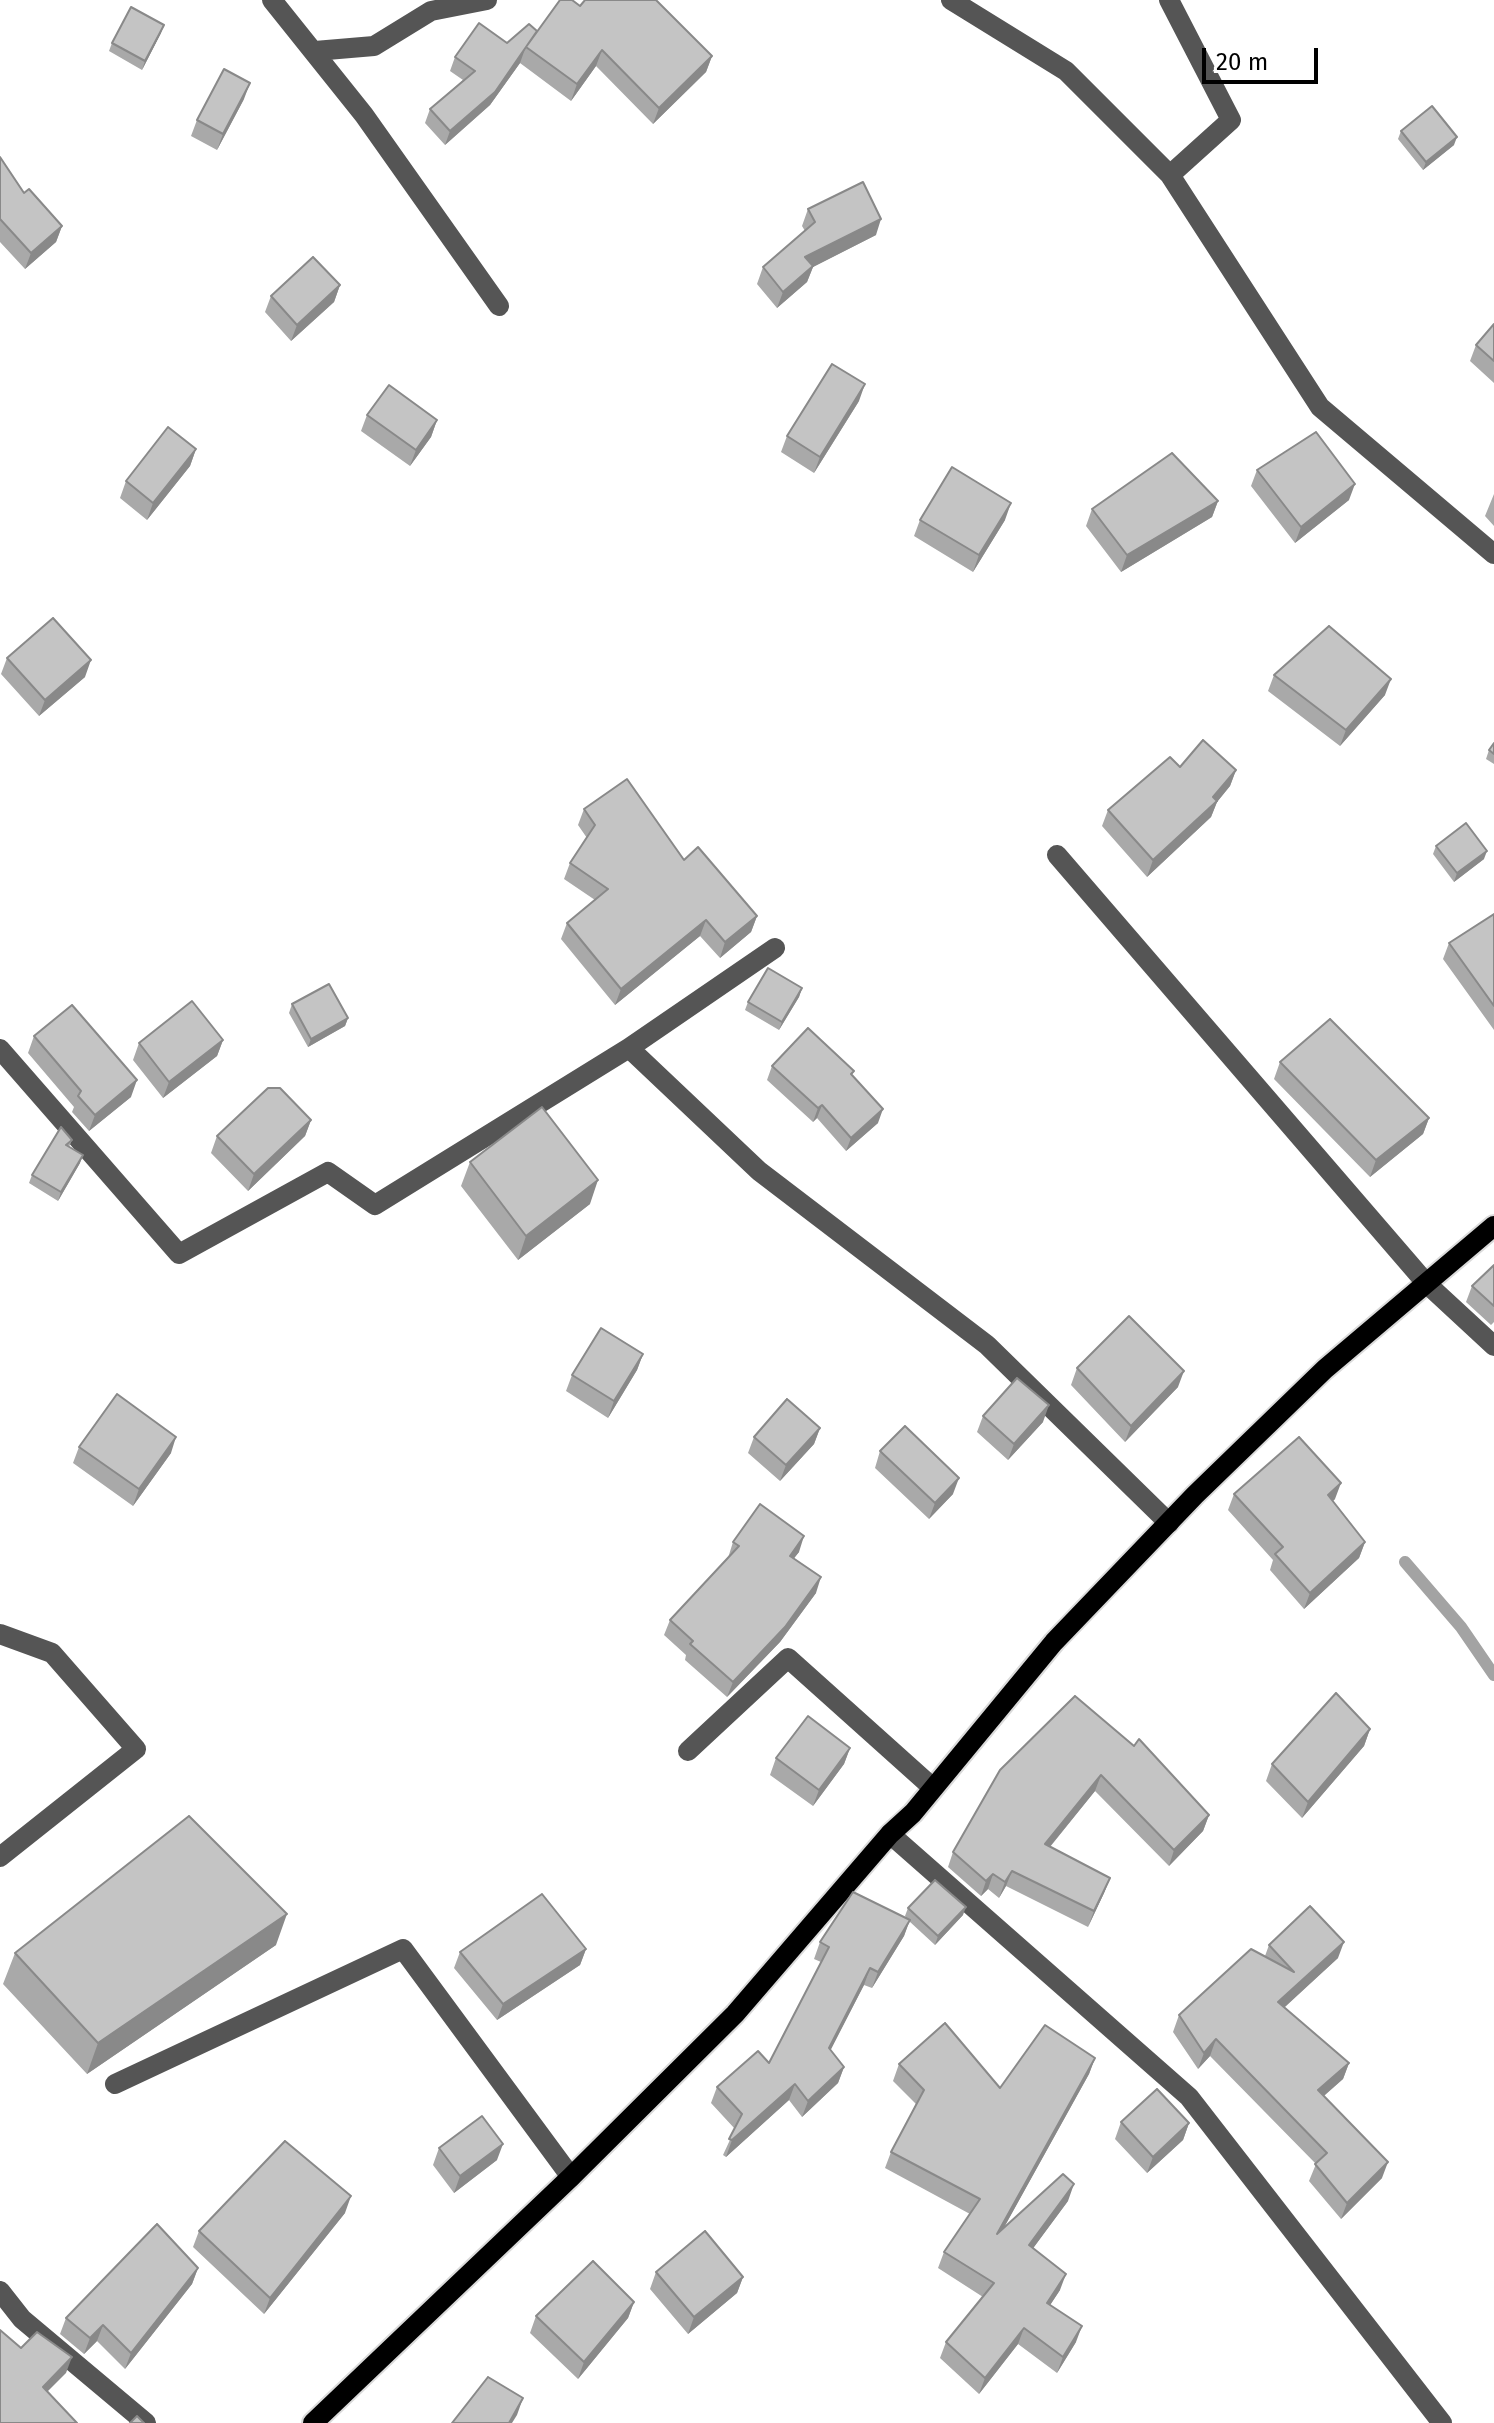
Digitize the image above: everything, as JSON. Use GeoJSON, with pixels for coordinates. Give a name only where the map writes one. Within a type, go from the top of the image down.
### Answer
{"type":"FeatureCollection","features":[{"type":"Feature","properties":{"kind":"main road"},"geometry":{"type":"LineString","coordinates":[[313,2423],[571,2177],[735,2014],[933,1788],[1054,1642],[1169,1523],[1325,1369],[1494,1226]]}},
{"type":"Feature","properties":{"kind":"street"},"geometry":{"type":"LineString","coordinates":[[272,0],[315,51],[499,306]]}},
{"type":"Feature","properties":{"kind":"street"},"geometry":{"type":"LineString","coordinates":[[315,51],[374,46],[438,5],[487,0]]}},
{"type":"Feature","properties":{"kind":"street"},"geometry":{"type":"LineString","coordinates":[[951,0],[1066,71],[1170,175],[1320,407],[1494,554]]}},
{"type":"Feature","properties":{"kind":"street"},"geometry":{"type":"LineString","coordinates":[[1169,0],[1231,120],[1170,175]]}},
{"type":"Feature","properties":{"kind":"street"},"geometry":{"type":"LineString","coordinates":[[1057,855],[1426,1283],[1494,1346]]}},
{"type":"Feature","properties":{"kind":"street"},"geometry":{"type":"LineString","coordinates":[[0,1049],[179,1254],[328,1172],[375,1205],[629,1048],[775,948]]}},
{"type":"Feature","properties":{"kind":"street"},"geometry":{"type":"LineString","coordinates":[[629,1048],[759,1171],[987,1345],[1169,1523]]}},
{"type":"Feature","properties":{"kind":"street"},"geometry":{"type":"LineString","coordinates":[[0,1634],[52,1653],[136,1749],[0,1857]]}},
{"type":"Feature","properties":{"kind":"street"},"geometry":{"type":"LineString","coordinates":[[688,1751],[788,1658],[933,1788]]}},
{"type":"Feature","properties":{"kind":"street"},"geometry":{"type":"LineString","coordinates":[[890,1834],[1189,2097],[1442,2423]]}},
{"type":"Feature","properties":{"kind":"street"},"geometry":{"type":"LineString","coordinates":[[115,2084],[403,1949],[571,2177]]}},
{"type":"Feature","properties":{"kind":"street"},"geometry":{"type":"LineString","coordinates":[[0,2291],[22,2319],[146,2423]]}},
{"type":"Feature","properties":{"kind":"building"},"geometry":{"type":"Polygon","coordinates":[[[560,0],[572,0],[580,6],[585,0],[656,0],[712,56],[659,108],[602,50],[577,84],[526,47],[560,0]]]}},
{"type":"Feature","properties":{"kind":"building"},"geometry":{"type":"Polygon","coordinates":[[[131,7],[164,25],[145,61],[112,43],[131,7]]]}},
{"type":"Feature","properties":{"kind":"building"},"geometry":{"type":"Polygon","coordinates":[[[479,23],[507,43],[529,24],[537,31],[495,92],[450,131],[430,109],[475,71],[455,57],[479,23]]]}},
{"type":"Feature","properties":{"kind":"building"},"geometry":{"type":"Polygon","coordinates":[[[224,69],[250,83],[223,134],[197,120],[224,69]]]}},
{"type":"Feature","properties":{"kind":"building"},"geometry":{"type":"Polygon","coordinates":[[[1432,106],[1457,137],[1426,162],[1401,131],[1432,106]]]}},
{"type":"Feature","properties":{"kind":"building"},"geometry":{"type":"Polygon","coordinates":[[[0,157],[24,193],[29,189],[62,226],[31,253],[0,219],[0,157]]]}},
{"type":"Feature","properties":{"kind":"building"},"geometry":{"type":"Polygon","coordinates":[[[863,182],[881,219],[805,257],[813,266],[783,292],[763,267],[815,222],[808,209],[863,182]]]}},
{"type":"Feature","properties":{"kind":"building"},"geometry":{"type":"Polygon","coordinates":[[[313,257],[340,285],[297,325],[271,296],[313,257]]]}},
{"type":"Feature","properties":{"kind":"building"},"geometry":{"type":"Polygon","coordinates":[[[1494,324],[1494,361],[1476,345],[1494,324]]]}},
{"type":"Feature","properties":{"kind":"building"},"geometry":{"type":"Polygon","coordinates":[[[832,364],[865,384],[820,457],[787,436],[832,364]]]}},
{"type":"Feature","properties":{"kind":"building"},"geometry":{"type":"Polygon","coordinates":[[[389,385],[437,420],[416,450],[367,415],[389,385]]]}},
{"type":"Feature","properties":{"kind":"building"},"geometry":{"type":"Polygon","coordinates":[[[168,427],[196,449],[153,503],[126,481],[168,427]]]}},
{"type":"Feature","properties":{"kind":"building"},"geometry":{"type":"Polygon","coordinates":[[[1316,432],[1355,484],[1301,527],[1257,470],[1316,432]]]}},
{"type":"Feature","properties":{"kind":"building"},"geometry":{"type":"Polygon","coordinates":[[[1172,453],[1218,501],[1127,555],[1092,509],[1172,453]]]}},
{"type":"Feature","properties":{"kind":"building"},"geometry":{"type":"Polygon","coordinates":[[[952,467],[1011,503],[979,555],[920,520],[952,467]]]}},
{"type":"Feature","properties":{"kind":"building"},"geometry":{"type":"Polygon","coordinates":[[[53,618],[91,660],[45,700],[7,658],[53,618]]]}},
{"type":"Feature","properties":{"kind":"building"},"geometry":{"type":"Polygon","coordinates":[[[1329,626],[1391,679],[1346,730],[1274,675],[1329,626]]]}},
{"type":"Feature","properties":{"kind":"building"},"geometry":{"type":"Polygon","coordinates":[[[1203,740],[1236,770],[1213,797],[1217,801],[1153,860],[1108,810],[1170,757],[1180,767],[1203,740]]]}},
{"type":"Feature","properties":{"kind":"building"},"geometry":{"type":"Polygon","coordinates":[[[627,779],[684,860],[698,847],[757,916],[725,942],[706,920],[621,989],[567,923],[608,889],[570,863],[595,825],[584,809],[627,779]]]}},
{"type":"Feature","properties":{"kind":"building"},"geometry":{"type":"Polygon","coordinates":[[[1466,823],[1487,851],[1457,873],[1436,846],[1466,823]]]}},
{"type":"Feature","properties":{"kind":"building"},"geometry":{"type":"Polygon","coordinates":[[[1494,914],[1494,1006],[1449,943],[1494,914]]]}},
{"type":"Feature","properties":{"kind":"building"},"geometry":{"type":"Polygon","coordinates":[[[768,968],[802,988],[782,1022],[748,1002],[768,968]]]}},
{"type":"Feature","properties":{"kind":"building"},"geometry":{"type":"Polygon","coordinates":[[[329,984],[348,1018],[311,1039],[292,1004],[329,984]]]}},
{"type":"Feature","properties":{"kind":"building"},"geometry":{"type":"Polygon","coordinates":[[[192,1001],[223,1040],[169,1082],[139,1043],[192,1001]]]}},
{"type":"Feature","properties":{"kind":"building"},"geometry":{"type":"Polygon","coordinates":[[[72,1005],[137,1080],[95,1115],[78,1096],[81,1091],[34,1036],[72,1005]]]}},
{"type":"Feature","properties":{"kind":"building"},"geometry":{"type":"Polygon","coordinates":[[[1330,1019],[1429,1118],[1376,1160],[1280,1062],[1330,1019]]]}},
{"type":"Feature","properties":{"kind":"building"},"geometry":{"type":"Polygon","coordinates":[[[808,1028],[854,1071],[851,1074],[883,1109],[851,1138],[822,1105],[818,1108],[772,1066],[808,1028]]]}},
{"type":"Feature","properties":{"kind":"building"},"geometry":{"type":"Polygon","coordinates":[[[268,1088],[280,1088],[311,1120],[254,1174],[217,1136],[268,1088]]]}},
{"type":"Feature","properties":{"kind":"building"},"geometry":{"type":"Polygon","coordinates":[[[542,1107],[598,1180],[526,1236],[470,1162],[542,1107]]]}},
{"type":"Feature","properties":{"kind":"building"},"geometry":{"type":"Polygon","coordinates":[[[61,1127],[72,1140],[66,1145],[83,1155],[61,1192],[32,1175],[61,1127]]]}},
{"type":"Feature","properties":{"kind":"building"},"geometry":{"type":"Polygon","coordinates":[[[1494,1265],[1494,1306],[1472,1286],[1494,1265]]]}},
{"type":"Feature","properties":{"kind":"building"},"geometry":{"type":"Polygon","coordinates":[[[1129,1316],[1184,1371],[1131,1426],[1077,1368],[1129,1316]]]}},
{"type":"Feature","properties":{"kind":"building"},"geometry":{"type":"Polygon","coordinates":[[[601,1328],[643,1354],[614,1401],[572,1375],[601,1328]]]}},
{"type":"Feature","properties":{"kind":"building"},"geometry":{"type":"Polygon","coordinates":[[[1017,1378],[1049,1405],[1014,1444],[983,1416],[1017,1378]]]}},
{"type":"Feature","properties":{"kind":"building"},"geometry":{"type":"Polygon","coordinates":[[[117,1394],[176,1437],[139,1489],[79,1447],[117,1394]]]}},
{"type":"Feature","properties":{"kind":"building"},"geometry":{"type":"Polygon","coordinates":[[[787,1399],[820,1428],[786,1465],[754,1437],[787,1399]]]}},
{"type":"Feature","properties":{"kind":"building"},"geometry":{"type":"Polygon","coordinates":[[[905,1426],[959,1478],[935,1503],[880,1451],[905,1426]]]}},
{"type":"Feature","properties":{"kind":"building"},"geometry":{"type":"Polygon","coordinates":[[[1299,1437],[1341,1483],[1328,1495],[1365,1542],[1310,1593],[1275,1554],[1283,1547],[1234,1494],[1299,1437]]]}},
{"type":"Feature","properties":{"kind":"building"},"geometry":{"type":"Polygon","coordinates":[[[760,1504],[804,1536],[790,1556],[821,1577],[785,1627],[733,1682],[690,1644],[693,1641],[670,1620],[739,1546],[733,1542],[760,1504]]]}},
{"type":"Feature","properties":{"kind":"building"},"geometry":{"type":"Polygon","coordinates":[[[1336,1693],[1370,1729],[1308,1802],[1272,1764],[1336,1693]]]}},
{"type":"Feature","properties":{"kind":"building"},"geometry":{"type":"Polygon","coordinates":[[[1075,1696],[1134,1746],[1139,1739],[1209,1815],[1174,1850],[1101,1775],[1045,1844],[1110,1878],[1094,1911],[1012,1871],[1005,1882],[993,1874],[986,1881],[953,1852],[1000,1770],[1075,1696]]]}},
{"type":"Feature","properties":{"kind":"building"},"geometry":{"type":"Polygon","coordinates":[[[808,1716],[850,1748],[819,1790],[776,1758],[808,1716]]]}},
{"type":"Feature","properties":{"kind":"building"},"geometry":{"type":"Polygon","coordinates":[[[189,1816],[287,1914],[98,2043],[15,1953],[189,1816]]]}},
{"type":"Feature","properties":{"kind":"building"},"geometry":{"type":"Polygon","coordinates":[[[935,1880],[966,1907],[938,1936],[908,1908],[935,1880]]]}},
{"type":"Feature","properties":{"kind":"building"},"geometry":{"type":"Polygon","coordinates":[[[853,1892],[910,1920],[878,1972],[870,1968],[829,2048],[844,2067],[808,2101],[795,2084],[732,2140],[729,2139],[742,2114],[717,2087],[758,2051],[769,2063],[829,1947],[820,1942],[853,1892]]]}},
{"type":"Feature","properties":{"kind":"building"},"geometry":{"type":"Polygon","coordinates":[[[542,1894],[586,1949],[503,2004],[460,1952],[542,1894]]]}},
{"type":"Feature","properties":{"kind":"building"},"geometry":{"type":"Polygon","coordinates":[[[1310,1906],[1344,1942],[1278,2002],[1349,2063],[1318,2090],[1388,2162],[1347,2203],[1315,2164],[1327,2153],[1216,2039],[1204,2053],[1179,2015],[1251,1949],[1294,1972],[1269,1945],[1310,1906]]]}},
{"type":"Feature","properties":{"kind":"building"},"geometry":{"type":"Polygon","coordinates":[[[945,2023],[1000,2088],[1045,2025],[1095,2058],[997,2234],[1063,2174],[1074,2184],[1029,2245],[1066,2274],[1047,2303],[1082,2326],[1063,2357],[1024,2328],[985,2378],[946,2342],[994,2283],[944,2252],[980,2199],[891,2152],[924,2090],[899,2064],[945,2023]]]}},
{"type":"Feature","properties":{"kind":"building"},"geometry":{"type":"Polygon","coordinates":[[[1157,2089],[1189,2123],[1153,2157],[1121,2122],[1157,2089]]]}},
{"type":"Feature","properties":{"kind":"building"},"geometry":{"type":"Polygon","coordinates":[[[482,2116],[503,2144],[460,2176],[439,2148],[482,2116]]]}},
{"type":"Feature","properties":{"kind":"building"},"geometry":{"type":"Polygon","coordinates":[[[285,2141],[351,2196],[270,2298],[199,2231],[285,2141]]]}},
{"type":"Feature","properties":{"kind":"building"},"geometry":{"type":"Polygon","coordinates":[[[157,2224],[198,2268],[131,2353],[103,2325],[90,2338],[66,2318],[157,2224]]]}},
{"type":"Feature","properties":{"kind":"building"},"geometry":{"type":"Polygon","coordinates":[[[705,2231],[743,2277],[694,2317],[656,2272],[705,2231]]]}},
{"type":"Feature","properties":{"kind":"building"},"geometry":{"type":"Polygon","coordinates":[[[593,2261],[634,2302],[584,2362],[536,2316],[593,2261]]]}},
{"type":"Feature","properties":{"kind":"building"},"geometry":{"type":"Polygon","coordinates":[[[0,2330],[21,2348],[37,2332],[72,2357],[43,2387],[77,2423],[0,2423],[0,2330]]]}},
{"type":"Feature","properties":{"kind":"building"},"geometry":{"type":"Polygon","coordinates":[[[488,2377],[523,2398],[509,2423],[452,2423],[488,2377]]]}},
{"type":"Feature","properties":{"kind":"building"},"geometry":{"type":"Polygon","coordinates":[[[137,2416],[144,2423],[130,2423],[137,2416]]]}},
{"type":"Feature","properties":{"kind":"waterway"},"geometry":{"type":"LineString","coordinates":[[1405,1562],[1461,1627],[1494,1675]]}}]}
